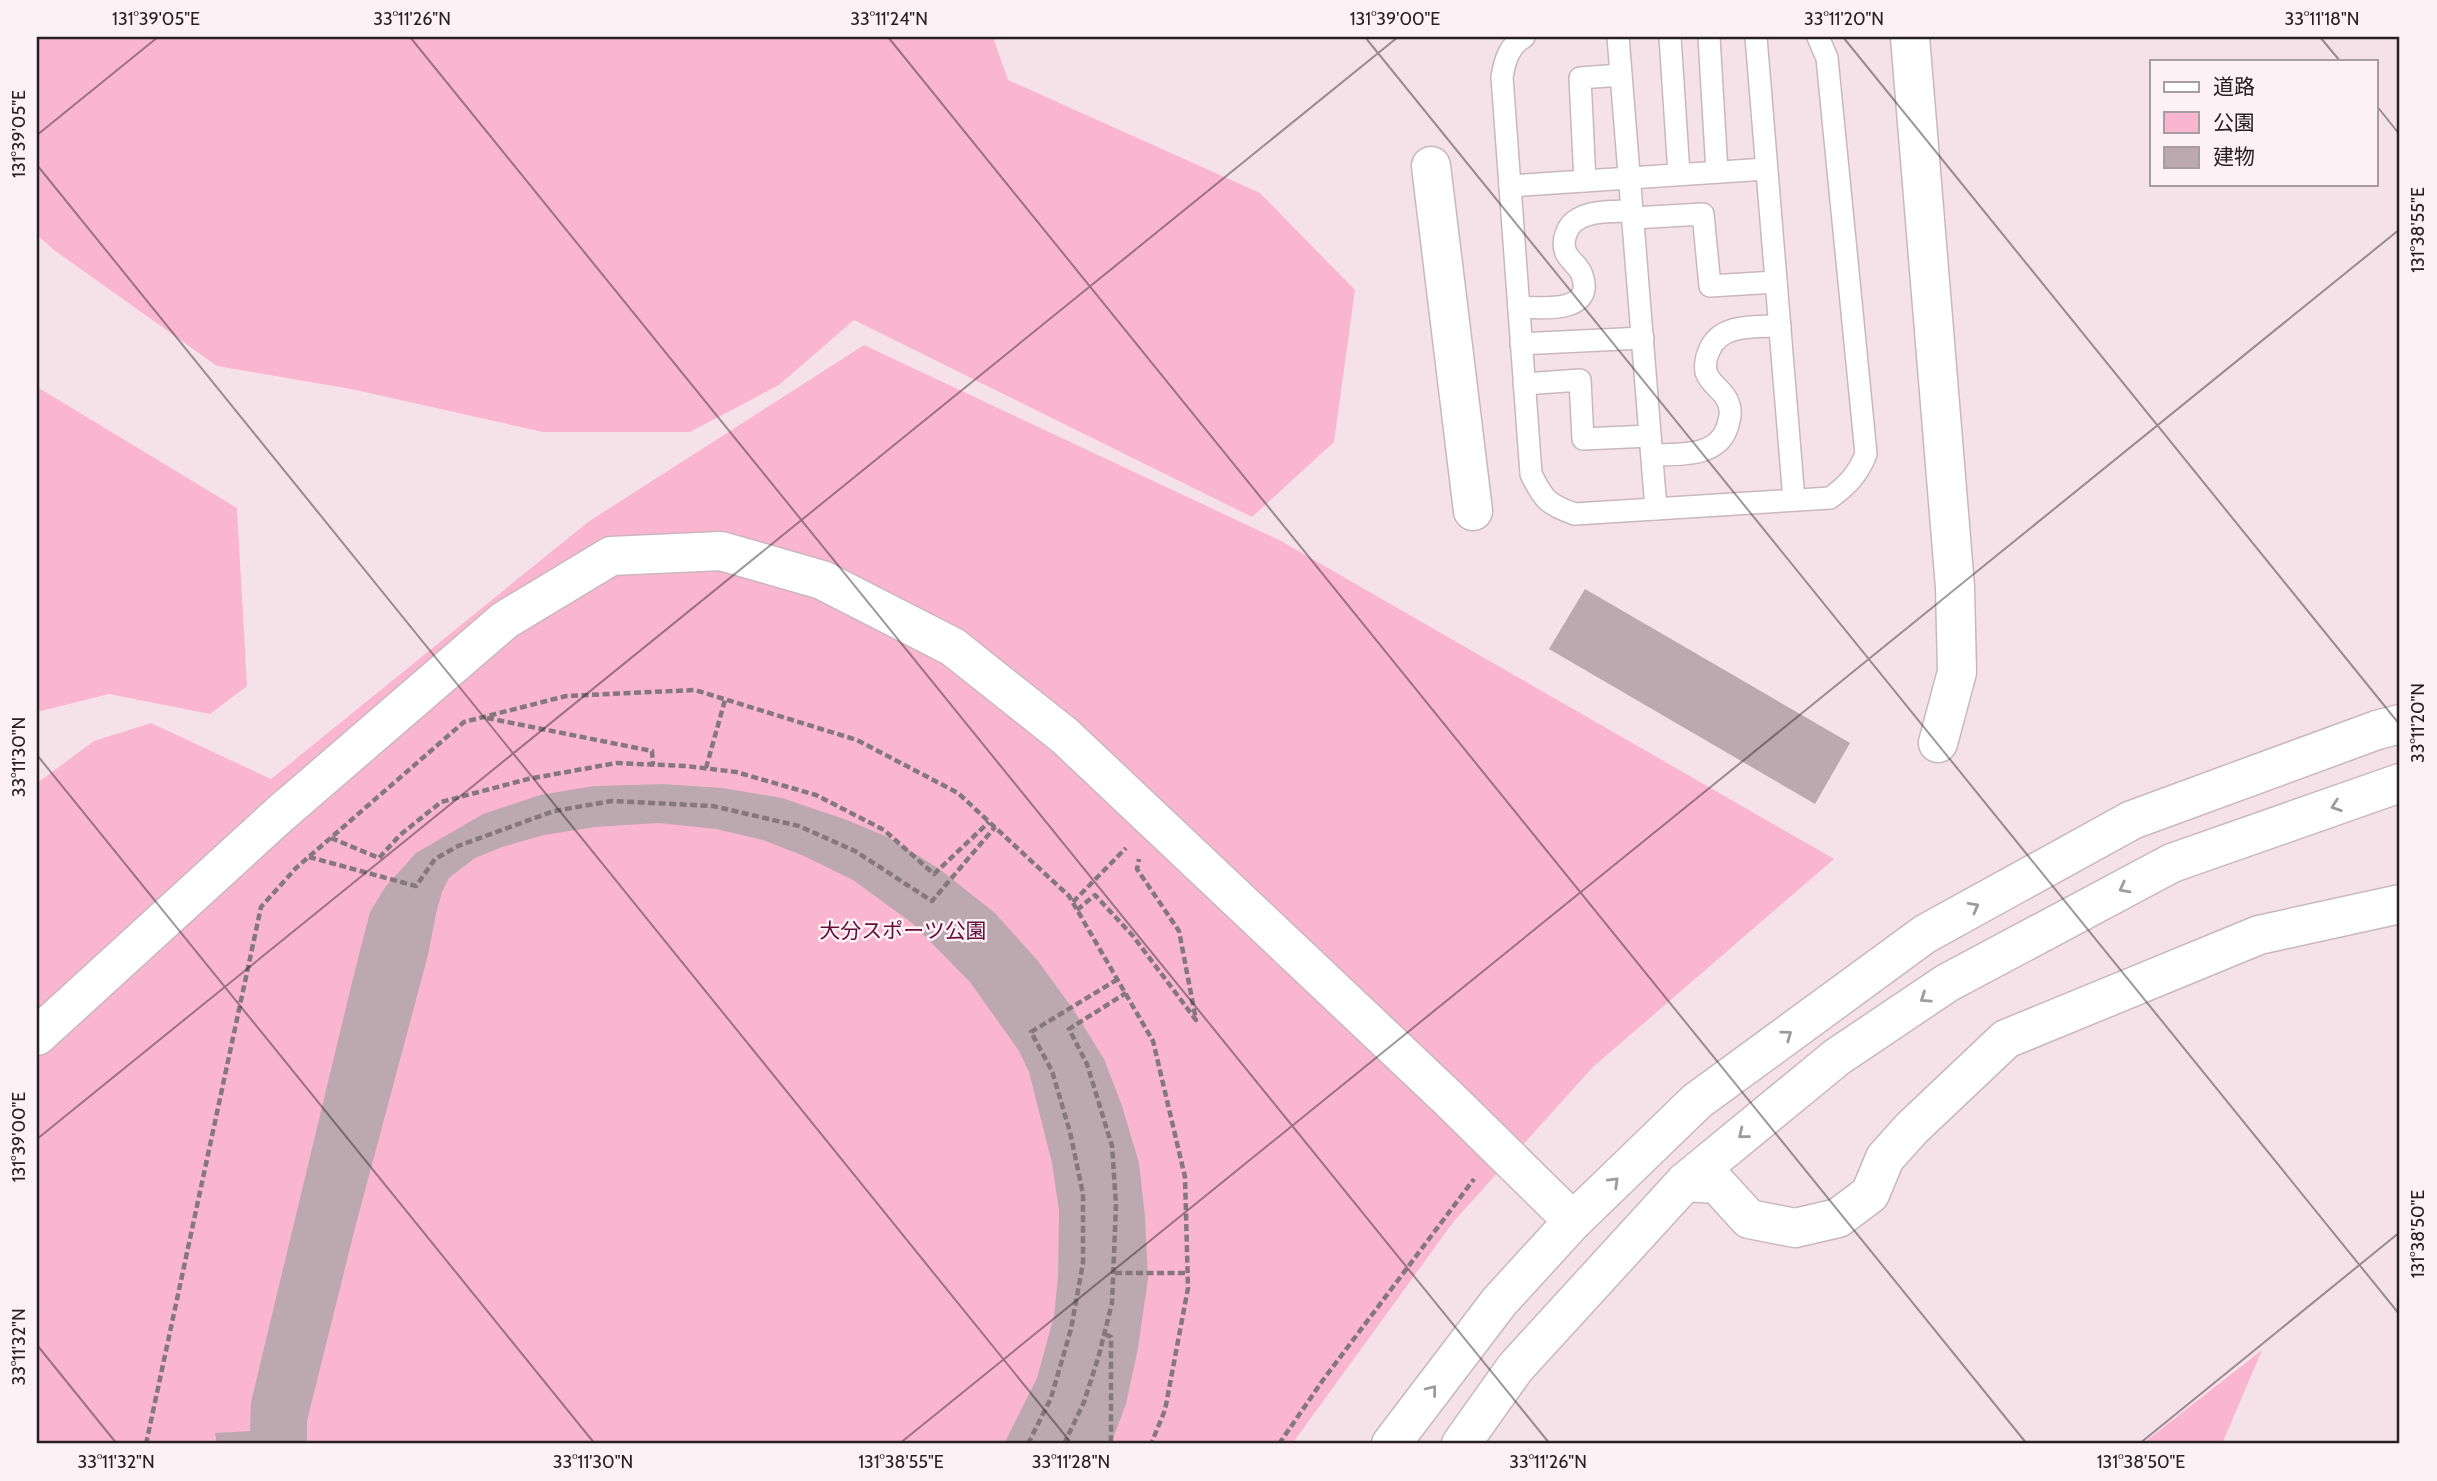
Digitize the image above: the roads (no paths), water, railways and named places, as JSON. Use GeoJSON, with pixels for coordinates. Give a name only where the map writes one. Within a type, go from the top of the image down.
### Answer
{"type":"FeatureCollection","features":[{"type":"Feature","properties":{"kind":"street"},"geometry":{"type":"LineString","coordinates":[[1910,37],[1955,587],[1957,672],[1938,743]]}},
{"type":"Feature","properties":{"kind":"street"},"geometry":{"type":"LineString","coordinates":[[1431,166],[1473,511]]}},
{"type":"Feature","properties":{"kind":"street"},"geometry":{"type":"LineString","coordinates":[[37,1036],[280,814],[505,620],[611,556],[720,551],[822,580],[953,647],[1065,736],[1448,1098],[1573,1221]]}},
{"type":"Feature","properties":{"kind":"street"},"geometry":{"type":"LineString","coordinates":[[1925,600],[1956,647]]}},
{"type":"Feature","properties":{"kind":"street"},"geometry":{"type":"LineString","coordinates":[[1391,1444],[1499,1303],[1573,1221],[1697,1101],[1925,934],[2132,820],[2376,730],[2400,724]]}},
{"type":"Feature","properties":{"kind":"street"},"geometry":{"type":"LineString","coordinates":[[1461,1444],[1515,1368],[1685,1182],[1836,1057],[1947,984],[2172,863],[2400,783]]}},
{"type":"Feature","properties":{"kind":"street"},"geometry":{"type":"LineString","coordinates":[[1685,1182],[1717,1184],[1749,1219],[1795,1228],[1838,1217],[1870,1194],[1885,1158],[1912,1128],[2006,1039],[2259,935],[2400,904]]}},
{"type":"Feature","properties":{"kind":"lane"},"geometry":{"type":"LineString","coordinates":[[1524,37],[1506,57],[1502,77],[1531,474],[1541,495],[1555,507],[1575,513],[1830,498],[1859,472],[1866,454],[1827,58],[1818,37]]}},
{"type":"Feature","properties":{"kind":"lane"},"geometry":{"type":"LineString","coordinates":[[1618,37],[1656,509]]}},
{"type":"Feature","properties":{"kind":"lane"},"geometry":{"type":"LineString","coordinates":[[1670,37],[1679,174]]}},
{"type":"Feature","properties":{"kind":"lane"},"geometry":{"type":"LineString","coordinates":[[1709,37],[1717,172]]}},
{"type":"Feature","properties":{"kind":"lane"},"geometry":{"type":"LineString","coordinates":[[1756,37],[1794,500]]}},
{"type":"Feature","properties":{"kind":"lane"},"geometry":{"type":"LineString","coordinates":[[1586,181],[1580,78],[1621,75]]}},
{"type":"Feature","properties":{"kind":"lane"},"geometry":{"type":"LineString","coordinates":[[1510,186],[1766,169]]}},
{"type":"Feature","properties":{"kind":"lane"},"geometry":{"type":"LineString","coordinates":[[1519,307],[1556,309],[1575,302],[1581,296],[1584,286],[1579,268],[1567,255],[1564,246],[1568,229],[1575,220],[1585,216],[1703,214],[1710,286],[1776,282]]}},
{"type":"Feature","properties":{"kind":"lane"},"geometry":{"type":"LineString","coordinates":[[1524,384],[1580,380],[1583,439],[1651,445],[1688,453],[1715,445],[1725,434],[1731,414],[1728,399],[1713,385],[1706,371],[1707,355],[1712,342],[1725,332],[1745,327],[1780,326]]}},
{"type":"Feature","properties":{"kind":"lane"},"geometry":{"type":"LineString","coordinates":[[1521,344],[1643,338]]}},
{"type":"Feature","properties":{"kind":"park label","name":"大分スポーツ公園"},"geometry":{"type":"Point","coordinates":[903,930]}}]}
